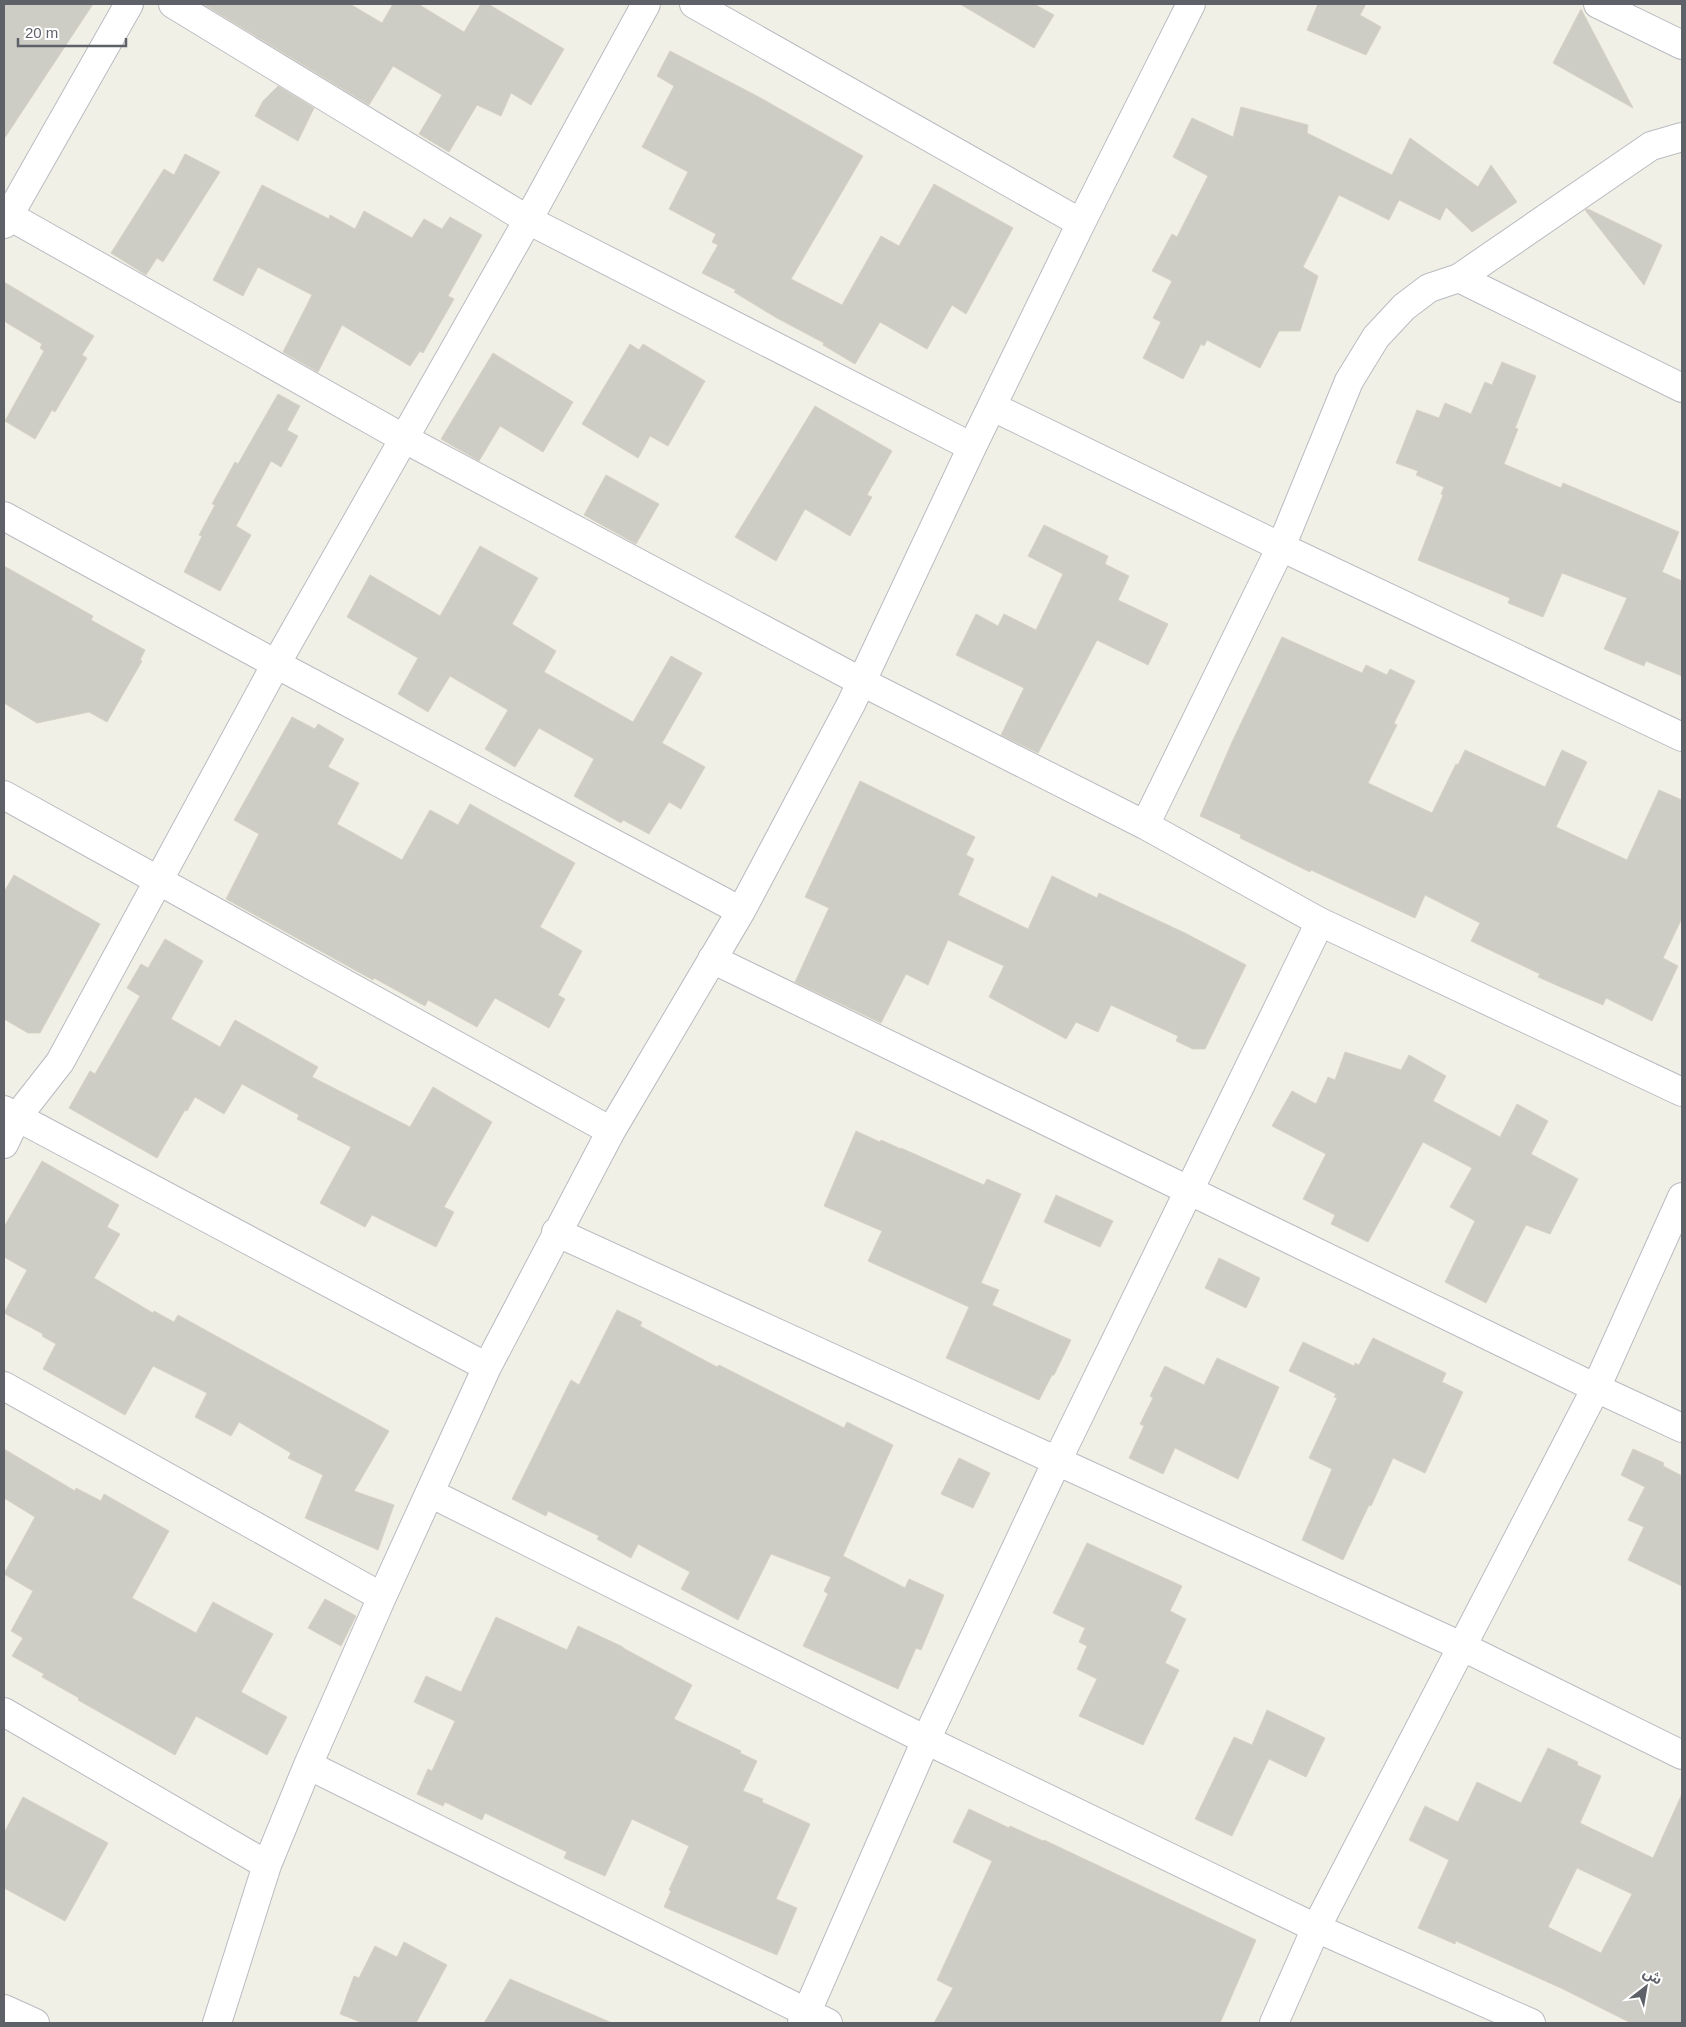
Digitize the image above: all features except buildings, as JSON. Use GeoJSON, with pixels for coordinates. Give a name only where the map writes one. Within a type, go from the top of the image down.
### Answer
{"type":"FeatureCollection","features":[{"type":"Feature","properties":{"kind":"street"},"geometry":{"type":"LineString","coordinates":[[129,4],[5,218],[403,438],[862,682],[1145,825],[1320,922],[1682,1092]]}},
{"type":"Feature","properties":{"kind":"street"},"geometry":{"type":"LineString","coordinates":[[173,4],[528,220],[972,447]]}},
{"type":"Feature","properties":{"kind":"street"},"geometry":{"type":"LineString","coordinates":[[4,1144],[11,1114],[60,1062],[276,664],[528,220],[646,4]]}},
{"type":"Feature","properties":{"kind":"street"},"geometry":{"type":"LineString","coordinates":[[694,4],[1081,223]]}},
{"type":"Feature","properties":{"kind":"street"},"geometry":{"type":"LineString","coordinates":[[217,2023],[267,1865],[308,1765],[487,1367],[556,1232],[611,1131],[741,911],[862,682],[972,447],[1081,223],[1191,4]]}},
{"type":"Feature","properties":{"kind":"street"},"geometry":{"type":"LineString","coordinates":[[1598,4],[1682,45]]}},
{"type":"Feature","properties":{"kind":"street"},"geometry":{"type":"LineString","coordinates":[[1145,825],[1281,547],[1349,381],[1376,337],[1404,307],[1429,288],[1459,278],[1651,146],[1682,137]]}},
{"type":"Feature","properties":{"kind":"street"},"geometry":{"type":"LineString","coordinates":[[1459,278],[1682,388]]}},
{"type":"Feature","properties":{"kind":"street"},"geometry":{"type":"LineString","coordinates":[[993,407],[1281,547],[1682,737]]}},
{"type":"Feature","properties":{"kind":"street"},"geometry":{"type":"LineString","coordinates":[[4,516],[276,664],[741,911]]}},
{"type":"Feature","properties":{"kind":"street"},"geometry":{"type":"LineString","coordinates":[[4,795],[158,882],[611,1131]]}},
{"type":"Feature","properties":{"kind":"street"},"geometry":{"type":"LineString","coordinates":[[308,1765],[812,2020],[926,1740],[1057,1461],[1188,1189],[1320,922]]}},
{"type":"Feature","properties":{"kind":"street"},"geometry":{"type":"LineString","coordinates":[[712,959],[1682,1428]]}},
{"type":"Feature","properties":{"kind":"street"},"geometry":{"type":"LineString","coordinates":[[11,1114],[487,1367]]}},
{"type":"Feature","properties":{"kind":"street"},"geometry":{"type":"LineString","coordinates":[[1274,2023],[1316,1928],[1596,1388],[1682,1197]]}},
{"type":"Feature","properties":{"kind":"street"},"geometry":{"type":"LineString","coordinates":[[556,1232],[1461,1646],[1682,1755]]}},
{"type":"Feature","properties":{"kind":"street"},"geometry":{"type":"LineString","coordinates":[[4,1386],[382,1597]]}},
{"type":"Feature","properties":{"kind":"street"},"geometry":{"type":"LineString","coordinates":[[430,1493],[926,1740],[1316,1928],[1531,2023]]}},
{"type":"Feature","properties":{"kind":"street"},"geometry":{"type":"LineString","coordinates":[[4,1712],[267,1865]]}},
{"type":"Feature","properties":{"kind":"street"},"geometry":{"type":"LineString","coordinates":[[4,2009],[35,2023]]}}]}
